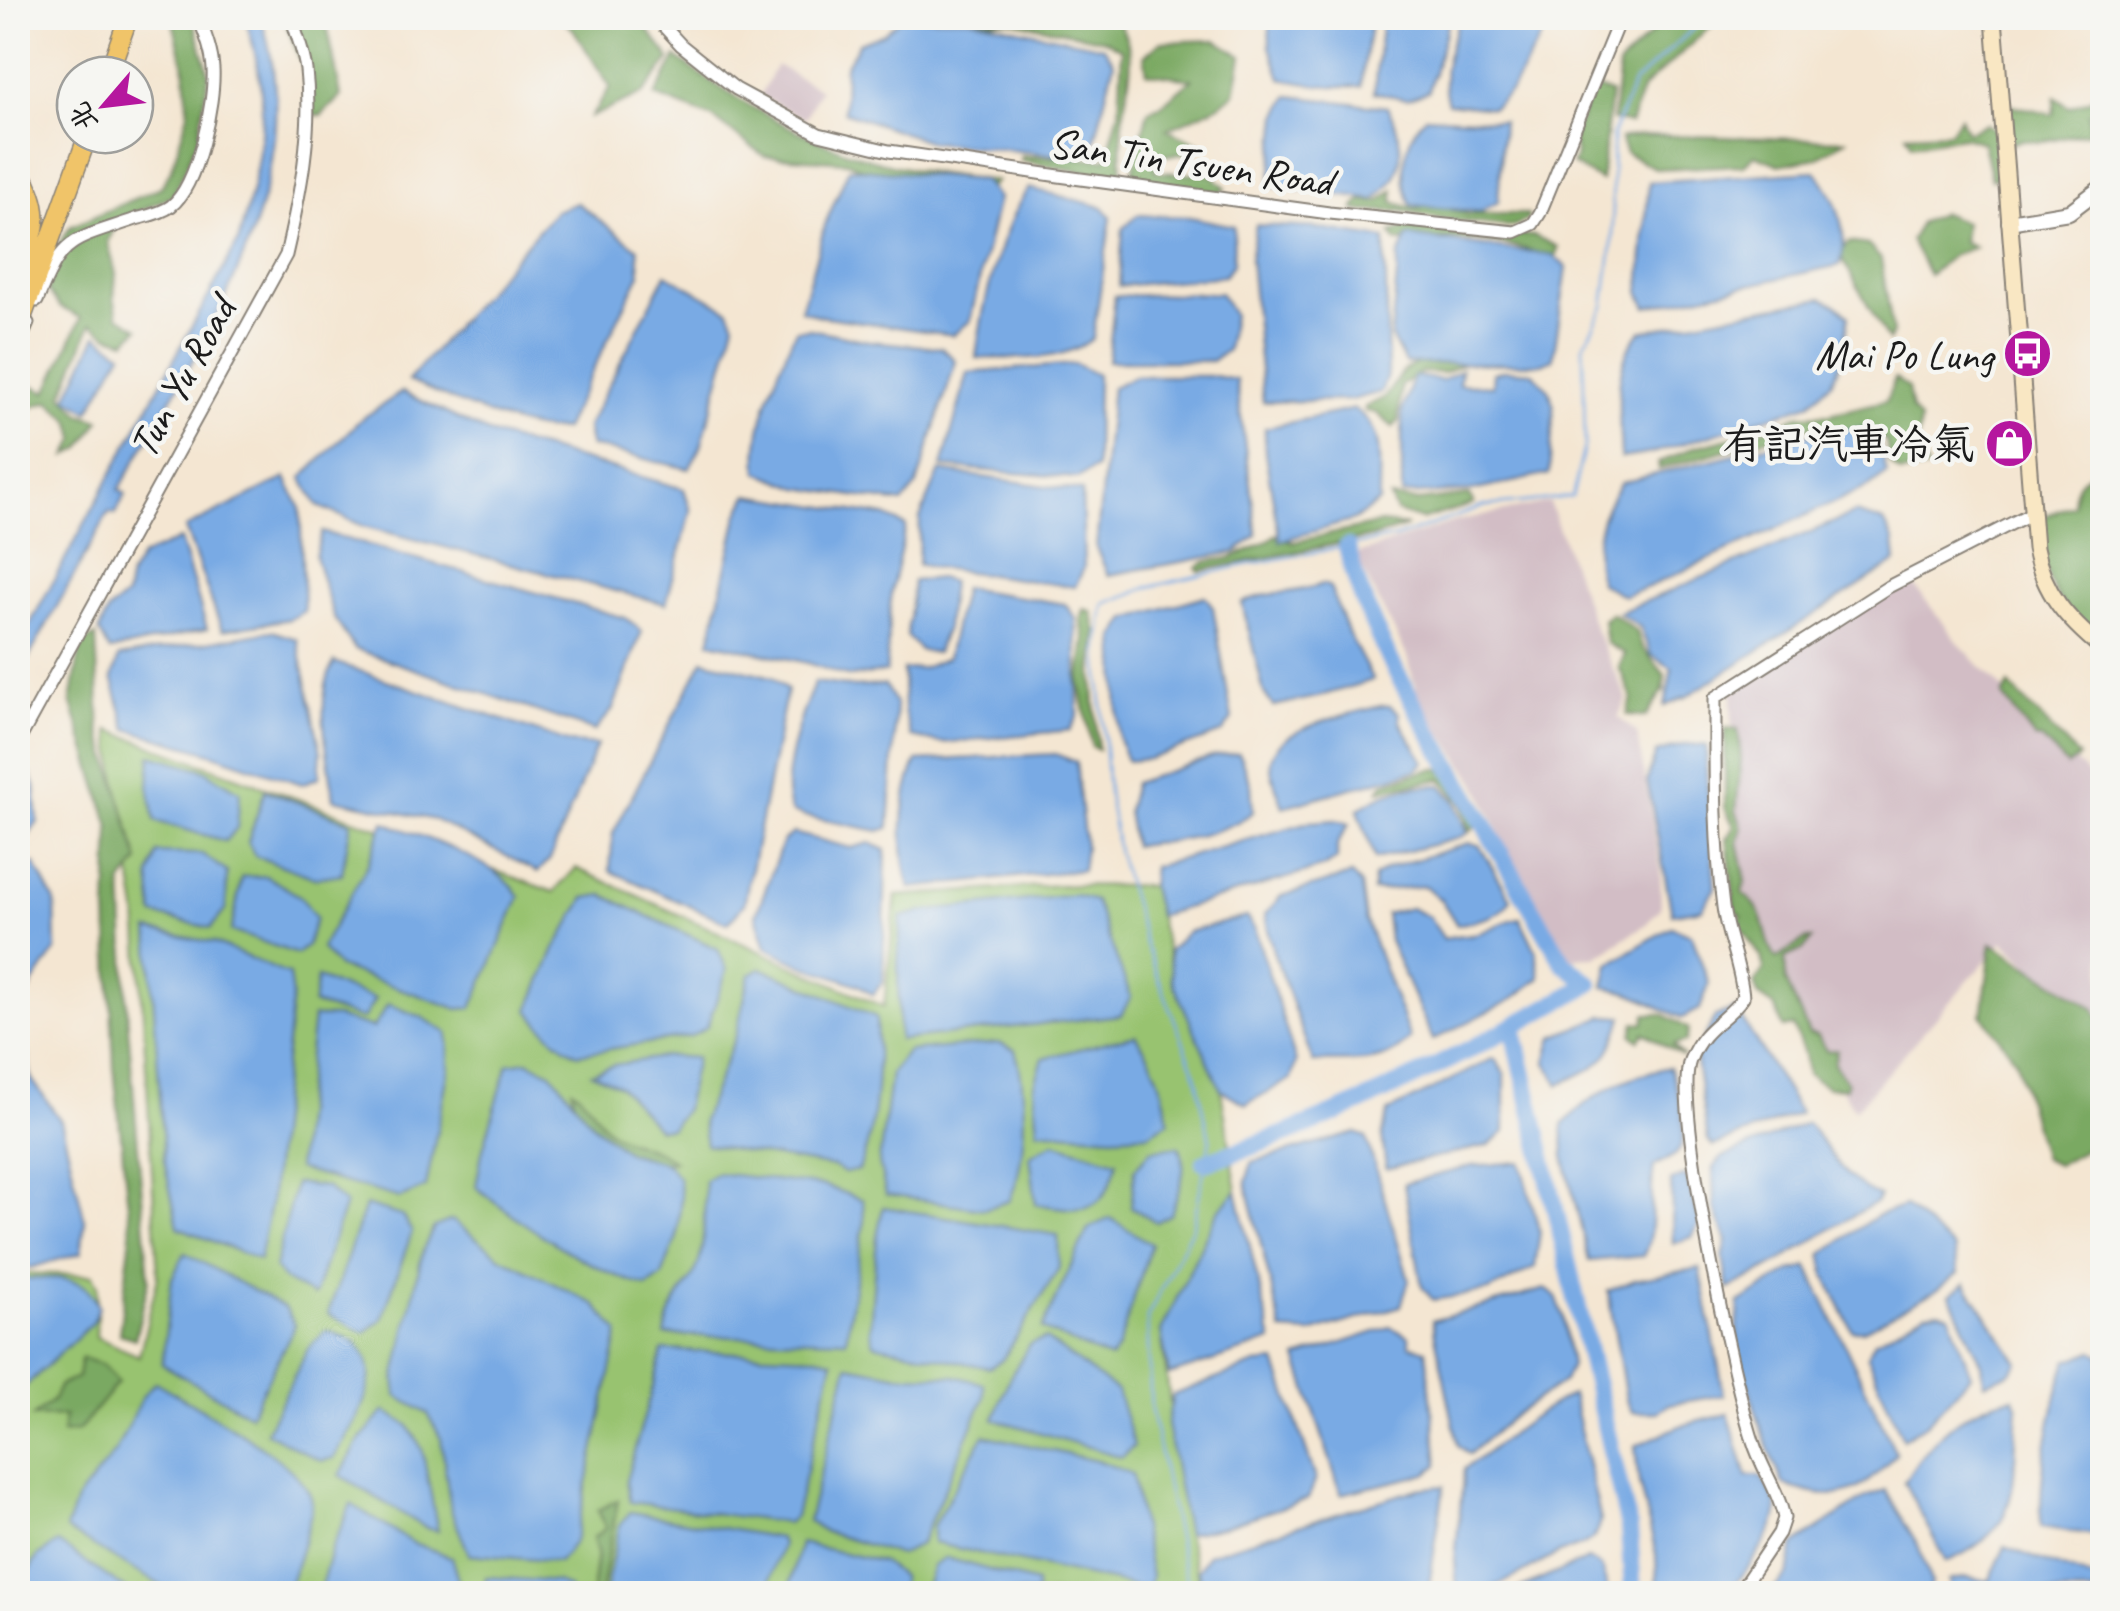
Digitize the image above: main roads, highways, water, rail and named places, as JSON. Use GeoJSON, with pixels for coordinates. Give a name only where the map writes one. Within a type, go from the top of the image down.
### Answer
{"type":"FeatureCollection","features":[{"type":"Feature","properties":{"kind":"main road"},"geometry":{"type":"LineString","coordinates":[[115,55],[128,18]]}},
{"type":"Feature","properties":{"kind":"main road"},"geometry":{"type":"LineString","coordinates":[[1994,18],[2037,558],[2049,592],[2073,622],[2102,648]]}},
{"type":"Feature","properties":{"kind":"main road"},"geometry":{"type":"LineString","coordinates":[[18,328],[81,155]]}},
{"type":"Feature","properties":{"kind":"main road"},"geometry":{"type":"LineString","coordinates":[[18,165],[38,218],[18,276]]}},
{"type":"Feature","properties":{"kind":"water"},"geometry":{"type":"Polygon","coordinates":[[[245,18],[261,18],[274,80],[274,143],[261,204],[213,323],[119,490],[126,494],[115,514],[109,512],[18,677],[18,646],[238,242],[258,156],[262,104],[260,77],[245,18]]]}},
{"type":"Feature","properties":{"kind":"water"},"geometry":{"type":"Polygon","coordinates":[[[901,18],[968,18],[1104,47],[1114,62],[1093,148],[1076,157],[930,142],[844,112],[845,66],[859,43],[884,33],[901,18]]]}},
{"type":"Feature","properties":{"kind":"water"},"geometry":{"type":"Polygon","coordinates":[[[1269,18],[1371,18],[1361,86],[1320,85],[1281,78],[1270,47],[1269,18]]]}},
{"type":"Feature","properties":{"kind":"water"},"geometry":{"type":"Polygon","coordinates":[[[1382,18],[1449,18],[1429,91],[1407,99],[1374,92],[1382,18]]]}},
{"type":"Feature","properties":{"kind":"water"},"geometry":{"type":"Polygon","coordinates":[[[1459,18],[1552,18],[1510,92],[1492,108],[1448,103],[1445,70],[1459,18]]]}},
{"type":"Feature","properties":{"kind":"water"},"geometry":{"type":"Polygon","coordinates":[[[1289,96],[1387,107],[1398,133],[1400,162],[1393,180],[1375,200],[1270,186],[1278,116],[1289,96]]]}},
{"type":"Feature","properties":{"kind":"water"},"geometry":{"type":"Polygon","coordinates":[[[1425,116],[1503,121],[1498,202],[1480,212],[1411,205],[1405,182],[1405,158],[1412,136],[1425,116]]]}},
{"type":"Feature","properties":{"kind":"water"},"geometry":{"type":"Polygon","coordinates":[[[849,168],[983,180],[998,198],[970,321],[953,335],[801,310],[826,222],[849,168]]]}},
{"type":"Feature","properties":{"kind":"water"},"geometry":{"type":"Polygon","coordinates":[[[1815,171],[1839,215],[1843,240],[1840,265],[1647,307],[1640,292],[1649,182],[1815,171]]]}},
{"type":"Feature","properties":{"kind":"water"},"geometry":{"type":"Polygon","coordinates":[[[1029,188],[1103,207],[1111,217],[1093,338],[1068,352],[1053,355],[976,358],[994,269],[1010,224],[1029,188]]]}},
{"type":"Feature","properties":{"kind":"water"},"geometry":{"type":"Polygon","coordinates":[[[577,203],[638,249],[640,274],[564,429],[547,430],[507,421],[408,381],[555,211],[577,203]]]}},
{"type":"Feature","properties":{"kind":"water"},"geometry":{"type":"Polygon","coordinates":[[[1137,215],[1190,217],[1234,226],[1233,264],[1224,276],[1119,286],[1123,229],[1137,215]]]}},
{"type":"Feature","properties":{"kind":"water"},"geometry":{"type":"Polygon","coordinates":[[[1256,225],[1316,228],[1385,239],[1388,373],[1381,392],[1351,400],[1263,402],[1250,259],[1256,225]]]}},
{"type":"Feature","properties":{"kind":"water"},"geometry":{"type":"Polygon","coordinates":[[[1408,236],[1553,255],[1567,268],[1553,359],[1542,364],[1405,363],[1391,337],[1399,255],[1408,236]]]}},
{"type":"Feature","properties":{"kind":"water"},"geometry":{"type":"Polygon","coordinates":[[[666,274],[729,310],[735,323],[701,447],[689,469],[590,446],[587,427],[666,274]]]}},
{"type":"Feature","properties":{"kind":"water"},"geometry":{"type":"Polygon","coordinates":[[[1220,293],[1233,315],[1227,350],[1212,361],[1108,361],[1115,296],[1220,293]]]}},
{"type":"Feature","properties":{"kind":"water"},"geometry":{"type":"Polygon","coordinates":[[[1822,298],[1849,316],[1842,360],[1831,383],[1809,404],[1653,453],[1621,458],[1621,373],[1632,343],[1642,331],[1822,298]]]}},
{"type":"Feature","properties":{"kind":"water"},"geometry":{"type":"Polygon","coordinates":[[[810,329],[869,341],[942,348],[956,361],[917,485],[902,503],[799,488],[758,472],[759,436],[774,381],[796,330],[810,329]]]}},
{"type":"Feature","properties":{"kind":"water"},"geometry":{"type":"Polygon","coordinates":[[[97,335],[122,353],[89,411],[67,398],[97,335]]]}},
{"type":"Feature","properties":{"kind":"water"},"geometry":{"type":"Polygon","coordinates":[[[1075,364],[1097,375],[1096,468],[1077,478],[942,467],[968,373],[1075,364]]]}},
{"type":"Feature","properties":{"kind":"water"},"geometry":{"type":"Polygon","coordinates":[[[1461,370],[1459,384],[1492,386],[1493,373],[1505,370],[1532,372],[1549,390],[1554,406],[1549,474],[1472,491],[1402,495],[1402,411],[1414,376],[1442,380],[1461,370]]]}},
{"type":"Feature","properties":{"kind":"water"},"geometry":{"type":"Polygon","coordinates":[[[1135,376],[1214,376],[1236,380],[1257,535],[1236,552],[1108,575],[1096,548],[1112,387],[1135,376]]]}},
{"type":"Feature","properties":{"kind":"water"},"geometry":{"type":"Polygon","coordinates":[[[402,392],[488,433],[684,489],[691,511],[666,604],[363,526],[318,506],[302,478],[360,420],[402,392]]]}},
{"type":"Feature","properties":{"kind":"water"},"geometry":{"type":"Polygon","coordinates":[[[1354,409],[1372,427],[1379,449],[1379,502],[1354,520],[1280,541],[1265,453],[1265,428],[1354,409]]]}},
{"type":"Feature","properties":{"kind":"water"},"geometry":{"type":"Polygon","coordinates":[[[1869,428],[1878,440],[1887,473],[1870,486],[1624,596],[1600,583],[1596,556],[1599,530],[1621,483],[1824,431],[1869,428]]]}},
{"type":"Feature","properties":{"kind":"water"},"geometry":{"type":"Polygon","coordinates":[[[940,471],[1082,491],[1084,568],[1075,587],[918,565],[920,518],[940,471]]]}},
{"type":"Feature","properties":{"kind":"water"},"geometry":{"type":"Polygon","coordinates":[[[286,478],[300,507],[304,611],[290,619],[222,630],[185,528],[286,478]]]}},
{"type":"Feature","properties":{"kind":"water"},"geometry":{"type":"Polygon","coordinates":[[[748,495],[885,516],[906,526],[891,593],[886,672],[850,677],[808,663],[710,642],[738,516],[748,495]]]}},
{"type":"Feature","properties":{"kind":"water"},"geometry":{"type":"Polygon","coordinates":[[[1855,513],[1884,522],[1894,541],[1896,562],[1686,697],[1665,706],[1672,668],[1651,655],[1640,627],[1618,613],[1855,513]]]}},
{"type":"Feature","properties":{"kind":"water"},"geometry":{"type":"Polygon","coordinates":[[[322,532],[625,618],[642,631],[613,709],[595,731],[355,649],[334,618],[315,556],[322,532]]]}},
{"type":"Feature","properties":{"kind":"water"},"geometry":{"type":"Polygon","coordinates":[[[180,539],[207,629],[110,651],[99,631],[108,611],[126,596],[130,575],[141,557],[180,539]]]}},
{"type":"Feature","properties":{"kind":"water"},"geometry":{"type":"Polygon","coordinates":[[[938,578],[951,582],[946,628],[936,653],[920,650],[907,636],[913,581],[938,578]]]}},
{"type":"Feature","properties":{"kind":"water"},"geometry":{"type":"Polygon","coordinates":[[[1323,584],[1330,587],[1345,627],[1373,680],[1273,706],[1264,693],[1242,603],[1323,584]]]}},
{"type":"Feature","properties":{"kind":"water"},"geometry":{"type":"Polygon","coordinates":[[[963,588],[1065,604],[1076,619],[1078,716],[1070,730],[941,743],[911,737],[904,711],[903,670],[923,668],[947,658],[963,588]]]}},
{"type":"Feature","properties":{"kind":"water"},"geometry":{"type":"Polygon","coordinates":[[[1205,596],[1213,607],[1232,719],[1222,733],[1149,759],[1127,761],[1119,739],[1115,637],[1127,619],[1205,596]]]}},
{"type":"Feature","properties":{"kind":"water"},"geometry":{"type":"Polygon","coordinates":[[[271,631],[297,639],[321,752],[319,777],[302,784],[127,729],[112,678],[119,657],[271,631]]]}},
{"type":"Feature","properties":{"kind":"water"},"geometry":{"type":"Polygon","coordinates":[[[703,660],[772,677],[787,690],[744,904],[728,923],[610,871],[613,833],[703,660]]]}},
{"type":"Feature","properties":{"kind":"water"},"geometry":{"type":"Polygon","coordinates":[[[334,662],[570,743],[597,745],[550,859],[538,872],[435,820],[334,799],[323,712],[334,662]]]}},
{"type":"Feature","properties":{"kind":"water"},"geometry":{"type":"Polygon","coordinates":[[[815,682],[854,687],[885,685],[896,705],[889,828],[879,831],[792,812],[788,800],[789,766],[815,682]]]}},
{"type":"Feature","properties":{"kind":"water"},"geometry":{"type":"Polygon","coordinates":[[[1390,706],[1399,713],[1400,722],[1425,762],[1417,770],[1283,807],[1271,765],[1276,748],[1317,723],[1390,706]]]}},
{"type":"Feature","properties":{"kind":"water"},"geometry":{"type":"Polygon","coordinates":[[[1686,744],[1707,746],[1715,888],[1702,909],[1672,914],[1647,780],[1656,753],[1686,744]]]}},
{"type":"Feature","properties":{"kind":"water"},"geometry":{"type":"Polygon","coordinates":[[[1239,753],[1251,785],[1253,812],[1211,832],[1133,846],[1127,811],[1134,783],[1215,756],[1239,753]]]}},
{"type":"Feature","properties":{"kind":"water"},"geometry":{"type":"Polygon","coordinates":[[[1055,754],[1076,762],[1085,847],[1082,870],[910,888],[903,824],[907,791],[917,761],[1055,754]]]}},
{"type":"Feature","properties":{"kind":"water"},"geometry":{"type":"Polygon","coordinates":[[[151,755],[204,770],[240,792],[237,828],[225,841],[155,821],[149,787],[151,755]]]}},
{"type":"Feature","properties":{"kind":"water"},"geometry":{"type":"Polygon","coordinates":[[[27,767],[35,786],[38,822],[28,836],[18,837],[18,785],[27,767]]]}},
{"type":"Feature","properties":{"kind":"water"},"geometry":{"type":"Polygon","coordinates":[[[1441,785],[1455,801],[1468,833],[1375,859],[1358,810],[1397,790],[1441,785]]]}},
{"type":"Feature","properties":{"kind":"water"},"geometry":{"type":"Polygon","coordinates":[[[265,790],[351,822],[342,874],[315,878],[255,856],[248,842],[265,790]]]}},
{"type":"Feature","properties":{"kind":"water"},"geometry":{"type":"Polygon","coordinates":[[[1335,820],[1349,824],[1337,844],[1337,859],[1324,867],[1158,916],[1151,886],[1153,867],[1309,822],[1335,820]]]}},
{"type":"Feature","properties":{"kind":"water"},"geometry":{"type":"Polygon","coordinates":[[[384,822],[476,860],[520,896],[472,1008],[458,1009],[338,967],[321,948],[368,864],[384,822]]]}},
{"type":"Feature","properties":{"kind":"water"},"geometry":{"type":"Polygon","coordinates":[[[793,833],[851,848],[870,843],[886,850],[883,981],[873,995],[859,985],[766,947],[756,915],[783,841],[793,833]]]}},
{"type":"Feature","properties":{"kind":"water"},"geometry":{"type":"Polygon","coordinates":[[[1469,843],[1479,845],[1511,899],[1494,915],[1457,925],[1442,901],[1425,886],[1373,891],[1374,877],[1386,869],[1469,843]]]}},
{"type":"Feature","properties":{"kind":"water"},"geometry":{"type":"Polygon","coordinates":[[[157,853],[202,854],[227,872],[226,909],[211,928],[154,915],[150,876],[157,853]]]}},
{"type":"Feature","properties":{"kind":"water"},"geometry":{"type":"Polygon","coordinates":[[[18,864],[35,864],[55,902],[56,950],[22,1009],[24,1035],[31,1078],[61,1121],[85,1221],[81,1253],[30,1268],[18,1262],[18,864]]]}},
{"type":"Feature","properties":{"kind":"water"},"geometry":{"type":"Polygon","coordinates":[[[1351,875],[1361,885],[1366,921],[1410,1038],[1390,1055],[1378,1059],[1313,1062],[1273,951],[1265,915],[1281,896],[1351,875]]]}},
{"type":"Feature","properties":{"kind":"water"},"geometry":{"type":"Polygon","coordinates":[[[266,876],[301,897],[316,918],[307,945],[297,954],[231,931],[242,877],[266,876]]]}},
{"type":"Feature","properties":{"kind":"water"},"geometry":{"type":"Polygon","coordinates":[[[603,895],[718,949],[727,970],[707,1027],[691,1036],[578,1054],[557,1041],[534,1017],[529,1010],[555,949],[585,898],[603,895]]]}},
{"type":"Feature","properties":{"kind":"water"},"geometry":{"type":"Polygon","coordinates":[[[1075,895],[1095,901],[1131,997],[1121,1015],[899,1040],[901,917],[1075,895]]]}},
{"type":"Feature","properties":{"kind":"water"},"geometry":{"type":"Polygon","coordinates":[[[1410,908],[1429,917],[1444,939],[1479,933],[1520,918],[1536,951],[1540,978],[1511,1000],[1433,1040],[1389,941],[1386,914],[1410,908]]]}},
{"type":"Feature","properties":{"kind":"water"},"geometry":{"type":"Polygon","coordinates":[[[1246,917],[1255,929],[1296,1062],[1291,1079],[1246,1104],[1221,1090],[1172,981],[1169,950],[1187,932],[1246,917]]]}},
{"type":"Feature","properties":{"kind":"water"},"geometry":{"type":"Polygon","coordinates":[[[1671,927],[1692,935],[1709,984],[1700,1009],[1682,1018],[1627,992],[1604,987],[1609,964],[1671,927]]]}},
{"type":"Feature","properties":{"kind":"water"},"geometry":{"type":"Polygon","coordinates":[[[149,930],[215,943],[289,975],[292,996],[270,1205],[259,1260],[178,1227],[164,1160],[149,930]]]}},
{"type":"Feature","properties":{"kind":"water"},"geometry":{"type":"Polygon","coordinates":[[[761,968],[876,1017],[875,1095],[870,1134],[859,1170],[845,1173],[834,1167],[706,1145],[702,1121],[736,1035],[750,974],[761,968]]]}},
{"type":"Feature","properties":{"kind":"water"},"geometry":{"type":"Polygon","coordinates":[[[317,978],[375,999],[363,1019],[313,1004],[317,978]]]}},
{"type":"Feature","properties":{"kind":"water"},"geometry":{"type":"Polygon","coordinates":[[[388,1004],[448,1033],[449,1068],[426,1187],[400,1198],[297,1169],[313,1017],[336,1017],[373,1028],[388,1004]]]}},
{"type":"Feature","properties":{"kind":"water"},"geometry":{"type":"Polygon","coordinates":[[[1736,1009],[1800,1113],[1713,1146],[1708,1140],[1695,1055],[1715,1017],[1736,1009]]]}},
{"type":"Feature","properties":{"kind":"water"},"geometry":{"type":"Polygon","coordinates":[[[1604,1016],[1623,1017],[1608,1053],[1594,1066],[1559,1085],[1546,1061],[1553,1037],[1604,1016]]]}},
{"type":"Feature","properties":{"kind":"water"},"geometry":{"type":"Polygon","coordinates":[[[1135,1035],[1158,1076],[1169,1121],[1148,1134],[1112,1136],[1038,1130],[1034,1087],[1043,1058],[1135,1035]]]}},
{"type":"Feature","properties":{"kind":"water"},"geometry":{"type":"Polygon","coordinates":[[[999,1043],[1015,1050],[1024,1105],[1019,1167],[1009,1201],[984,1209],[886,1195],[879,1162],[891,1073],[908,1051],[999,1043]]]}},
{"type":"Feature","properties":{"kind":"water"},"geometry":{"type":"Polygon","coordinates":[[[667,1056],[696,1058],[685,1109],[671,1128],[658,1129],[620,1086],[592,1073],[614,1065],[667,1056]]]}},
{"type":"Feature","properties":{"kind":"water"},"geometry":{"type":"Polygon","coordinates":[[[1494,1058],[1505,1074],[1505,1132],[1489,1145],[1386,1169],[1382,1136],[1388,1112],[1494,1058]]]}},
{"type":"Feature","properties":{"kind":"water"},"geometry":{"type":"Polygon","coordinates":[[[527,1061],[551,1072],[593,1125],[627,1152],[666,1163],[678,1177],[681,1196],[677,1237],[662,1276],[647,1287],[601,1269],[557,1245],[476,1187],[482,1152],[508,1064],[527,1061]]]}},
{"type":"Feature","properties":{"kind":"water"},"geometry":{"type":"Polygon","coordinates":[[[1669,1067],[1682,1112],[1683,1136],[1676,1154],[1654,1166],[1651,1224],[1643,1256],[1589,1261],[1564,1157],[1563,1125],[1611,1087],[1669,1067]]]}},
{"type":"Feature","properties":{"kind":"water"},"geometry":{"type":"Polygon","coordinates":[[[1807,1123],[1847,1174],[1879,1196],[1876,1203],[1728,1289],[1723,1257],[1727,1241],[1714,1207],[1713,1168],[1723,1157],[1807,1123]]]}},
{"type":"Feature","properties":{"kind":"water"},"geometry":{"type":"Polygon","coordinates":[[[1356,1133],[1366,1137],[1409,1280],[1401,1306],[1310,1333],[1282,1331],[1246,1182],[1252,1162],[1356,1133]]]}},
{"type":"Feature","properties":{"kind":"water"},"geometry":{"type":"Polygon","coordinates":[[[1054,1142],[1117,1161],[1106,1192],[1090,1206],[1036,1204],[1030,1155],[1054,1142]]]}},
{"type":"Feature","properties":{"kind":"water"},"geometry":{"type":"Polygon","coordinates":[[[1179,1146],[1183,1163],[1180,1188],[1171,1214],[1156,1222],[1131,1207],[1135,1169],[1151,1150],[1179,1146]]]}},
{"type":"Feature","properties":{"kind":"water"},"geometry":{"type":"Polygon","coordinates":[[[1521,1162],[1540,1232],[1535,1267],[1489,1291],[1433,1300],[1422,1287],[1404,1184],[1472,1166],[1521,1162]]]}},
{"type":"Feature","properties":{"kind":"water"},"geometry":{"type":"Polygon","coordinates":[[[716,1173],[825,1186],[863,1200],[864,1224],[846,1340],[665,1335],[673,1306],[699,1262],[705,1180],[716,1173]]]}},
{"type":"Feature","properties":{"kind":"water"},"geometry":{"type":"Polygon","coordinates":[[[1686,1175],[1700,1223],[1692,1237],[1673,1244],[1671,1181],[1686,1175]]]}},
{"type":"Feature","properties":{"kind":"water"},"geometry":{"type":"Polygon","coordinates":[[[295,1183],[326,1187],[345,1204],[314,1296],[283,1279],[275,1268],[295,1183]]]}},
{"type":"Feature","properties":{"kind":"water"},"geometry":{"type":"Polygon","coordinates":[[[1237,1191],[1272,1341],[1169,1375],[1161,1332],[1218,1211],[1237,1191]]]}},
{"type":"Feature","properties":{"kind":"water"},"geometry":{"type":"Polygon","coordinates":[[[365,1205],[402,1216],[412,1232],[382,1319],[365,1333],[328,1314],[365,1205]]]}},
{"type":"Feature","properties":{"kind":"water"},"geometry":{"type":"Polygon","coordinates":[[[1905,1206],[1954,1249],[1958,1273],[1937,1290],[1864,1330],[1852,1330],[1825,1274],[1822,1254],[1876,1216],[1905,1206]]]}},
{"type":"Feature","properties":{"kind":"water"},"geometry":{"type":"Polygon","coordinates":[[[883,1207],[1058,1235],[1059,1268],[1003,1359],[989,1368],[874,1344],[870,1330],[883,1207]]]}},
{"type":"Feature","properties":{"kind":"water"},"geometry":{"type":"Polygon","coordinates":[[[1110,1218],[1151,1244],[1118,1348],[1110,1359],[1042,1329],[1088,1229],[1110,1218]]]}},
{"type":"Feature","properties":{"kind":"water"},"geometry":{"type":"Polygon","coordinates":[[[452,1220],[501,1257],[594,1304],[619,1332],[575,1541],[559,1562],[469,1554],[451,1511],[441,1439],[428,1414],[397,1396],[395,1380],[423,1250],[434,1227],[452,1220]]]}},
{"type":"Feature","properties":{"kind":"water"},"geometry":{"type":"Polygon","coordinates":[[[185,1253],[285,1308],[295,1325],[250,1415],[162,1364],[172,1278],[185,1253]]]}},
{"type":"Feature","properties":{"kind":"water"},"geometry":{"type":"Polygon","coordinates":[[[1808,1267],[1896,1453],[1859,1487],[1833,1495],[1783,1484],[1736,1346],[1739,1303],[1791,1271],[1808,1267]]]}},
{"type":"Feature","properties":{"kind":"water"},"geometry":{"type":"Polygon","coordinates":[[[1700,1268],[1724,1395],[1670,1404],[1657,1412],[1632,1412],[1626,1399],[1608,1291],[1635,1280],[1700,1268]]]}},
{"type":"Feature","properties":{"kind":"water"},"geometry":{"type":"Polygon","coordinates":[[[18,1279],[76,1282],[93,1295],[99,1307],[92,1323],[18,1393],[18,1279]]]}},
{"type":"Feature","properties":{"kind":"water"},"geometry":{"type":"Polygon","coordinates":[[[1965,1283],[2018,1362],[2009,1374],[1984,1383],[1982,1364],[1950,1295],[1965,1283]]]}},
{"type":"Feature","properties":{"kind":"water"},"geometry":{"type":"Polygon","coordinates":[[[1546,1289],[1556,1297],[1563,1316],[1571,1365],[1564,1381],[1469,1454],[1458,1445],[1432,1321],[1546,1289]]]}},
{"type":"Feature","properties":{"kind":"water"},"geometry":{"type":"Polygon","coordinates":[[[1939,1311],[1950,1315],[1971,1375],[1927,1423],[1903,1439],[1867,1356],[1875,1341],[1926,1313],[1939,1311]]]}},
{"type":"Feature","properties":{"kind":"water"},"geometry":{"type":"Polygon","coordinates":[[[1390,1327],[1409,1336],[1409,1345],[1426,1350],[1438,1465],[1426,1474],[1341,1494],[1297,1358],[1390,1327]]]}},
{"type":"Feature","properties":{"kind":"water"},"geometry":{"type":"Polygon","coordinates":[[[326,1330],[355,1342],[365,1355],[369,1385],[358,1416],[334,1458],[321,1461],[266,1432],[308,1349],[326,1330]]]}},
{"type":"Feature","properties":{"kind":"water"},"geometry":{"type":"Polygon","coordinates":[[[1046,1339],[1117,1391],[1134,1446],[1122,1457],[994,1419],[1008,1381],[1030,1344],[1046,1339]]]}},
{"type":"Feature","properties":{"kind":"water"},"geometry":{"type":"Polygon","coordinates":[[[663,1350],[818,1356],[833,1361],[795,1516],[787,1523],[630,1502],[626,1481],[663,1350]]]}},
{"type":"Feature","properties":{"kind":"water"},"geometry":{"type":"Polygon","coordinates":[[[2093,1351],[2102,1356],[2102,1536],[2041,1527],[2044,1464],[2061,1381],[2067,1361],[2093,1351]]]}},
{"type":"Feature","properties":{"kind":"water"},"geometry":{"type":"Polygon","coordinates":[[[1276,1362],[1316,1479],[1308,1499],[1222,1527],[1187,1534],[1167,1424],[1173,1395],[1256,1364],[1276,1362]]]}},
{"type":"Feature","properties":{"kind":"water"},"geometry":{"type":"Polygon","coordinates":[[[848,1365],[900,1375],[955,1376],[984,1384],[984,1398],[921,1543],[900,1555],[822,1531],[808,1521],[848,1365]]]}},
{"type":"Feature","properties":{"kind":"water"},"geometry":{"type":"Polygon","coordinates":[[[155,1382],[246,1436],[292,1471],[306,1488],[311,1510],[286,1593],[174,1593],[66,1530],[76,1501],[116,1450],[142,1397],[155,1382]]]}},
{"type":"Feature","properties":{"kind":"water"},"geometry":{"type":"Polygon","coordinates":[[[1572,1394],[1601,1521],[1596,1535],[1587,1543],[1498,1585],[1457,1593],[1455,1559],[1464,1469],[1572,1394]]]}},
{"type":"Feature","properties":{"kind":"water"},"geometry":{"type":"Polygon","coordinates":[[[2014,1397],[2018,1408],[2013,1481],[2002,1518],[1972,1549],[1946,1562],[1904,1482],[1925,1452],[1950,1427],[1979,1408],[2014,1397]]]}},
{"type":"Feature","properties":{"kind":"water"},"geometry":{"type":"Polygon","coordinates":[[[384,1411],[408,1425],[422,1449],[438,1531],[426,1528],[340,1475],[359,1442],[384,1411]]]}},
{"type":"Feature","properties":{"kind":"water"},"geometry":{"type":"Polygon","coordinates":[[[1728,1414],[1747,1476],[1760,1476],[1768,1488],[1777,1506],[1776,1520],[1758,1554],[1729,1593],[1657,1594],[1656,1554],[1639,1483],[1635,1446],[1680,1426],[1728,1414]]]}},
{"type":"Feature","properties":{"kind":"water"},"geometry":{"type":"Polygon","coordinates":[[[984,1435],[1105,1463],[1132,1474],[1151,1576],[1148,1589],[933,1543],[933,1526],[984,1435]]]}},
{"type":"Feature","properties":{"kind":"water"},"geometry":{"type":"Polygon","coordinates":[[[1444,1486],[1428,1593],[1203,1593],[1198,1570],[1208,1554],[1418,1489],[1444,1486]]]}},
{"type":"Feature","properties":{"kind":"water"},"geometry":{"type":"Polygon","coordinates":[[[1885,1490],[1918,1545],[1931,1583],[1927,1593],[1770,1593],[1788,1574],[1794,1545],[1866,1497],[1885,1490]]]}},
{"type":"Feature","properties":{"kind":"water"},"geometry":{"type":"Polygon","coordinates":[[[351,1504],[411,1542],[451,1557],[462,1593],[319,1593],[351,1504]]]}},
{"type":"Feature","properties":{"kind":"water"},"geometry":{"type":"Polygon","coordinates":[[[630,1512],[780,1538],[782,1545],[765,1593],[605,1593],[619,1527],[630,1512]]]}},
{"type":"Feature","properties":{"kind":"water"},"geometry":{"type":"Polygon","coordinates":[[[58,1543],[135,1593],[18,1593],[38,1556],[58,1543]]]}},
{"type":"Feature","properties":{"kind":"water"},"geometry":{"type":"Polygon","coordinates":[[[800,1543],[883,1562],[901,1576],[902,1593],[788,1593],[800,1543]]]}},
{"type":"Feature","properties":{"kind":"water"},"geometry":{"type":"Polygon","coordinates":[[[2005,1547],[2099,1581],[2102,1593],[1952,1593],[1949,1581],[1967,1577],[1989,1581],[2005,1547]]]}},
{"type":"Feature","properties":{"kind":"water"},"geometry":{"type":"Polygon","coordinates":[[[946,1558],[1036,1583],[1036,1593],[924,1593],[933,1566],[946,1558]]]}},
{"type":"Feature","properties":{"kind":"water"},"geometry":{"type":"Polygon","coordinates":[[[1588,1559],[1601,1567],[1609,1593],[1510,1593],[1588,1559]]]}},
{"type":"Feature","properties":{"kind":"water"},"geometry":{"type":"Polygon","coordinates":[[[486,1577],[557,1582],[570,1589],[569,1593],[483,1593],[486,1577]]]}},
{"type":"Feature","properties":{"kind":"waterway"},"geometry":{"type":"LineString","coordinates":[[1189,1594],[1151,1409],[1147,1318],[1193,1226],[1210,1140],[1196,1075],[1146,946],[1118,853],[1108,793],[1098,652],[1104,604],[1149,587],[1245,565],[1398,537],[1485,506],[1572,497],[1585,443],[1583,346],[1604,307],[1613,236],[1612,135],[1634,83],[1705,18]]}},
{"type":"Feature","properties":{"kind":"waterway"},"geometry":{"type":"LineString","coordinates":[[1205,1162],[1354,1105],[1450,1060],[1590,984],[1564,963],[1418,711],[1383,647],[1347,547]]}},
{"type":"Feature","properties":{"kind":"waterway"},"geometry":{"type":"LineString","coordinates":[[1513,1027],[1629,1528],[1633,1594]]}},
{"type":"Feature","properties":{"kind":"place","name":"Mai Po Lung"},"geometry":{"type":"Point","coordinates":[2028,354]}},
{"type":"Feature","properties":{"kind":"place","name":"有記汽車冷氣"},"geometry":{"type":"Point","coordinates":[2009,443]}}]}
